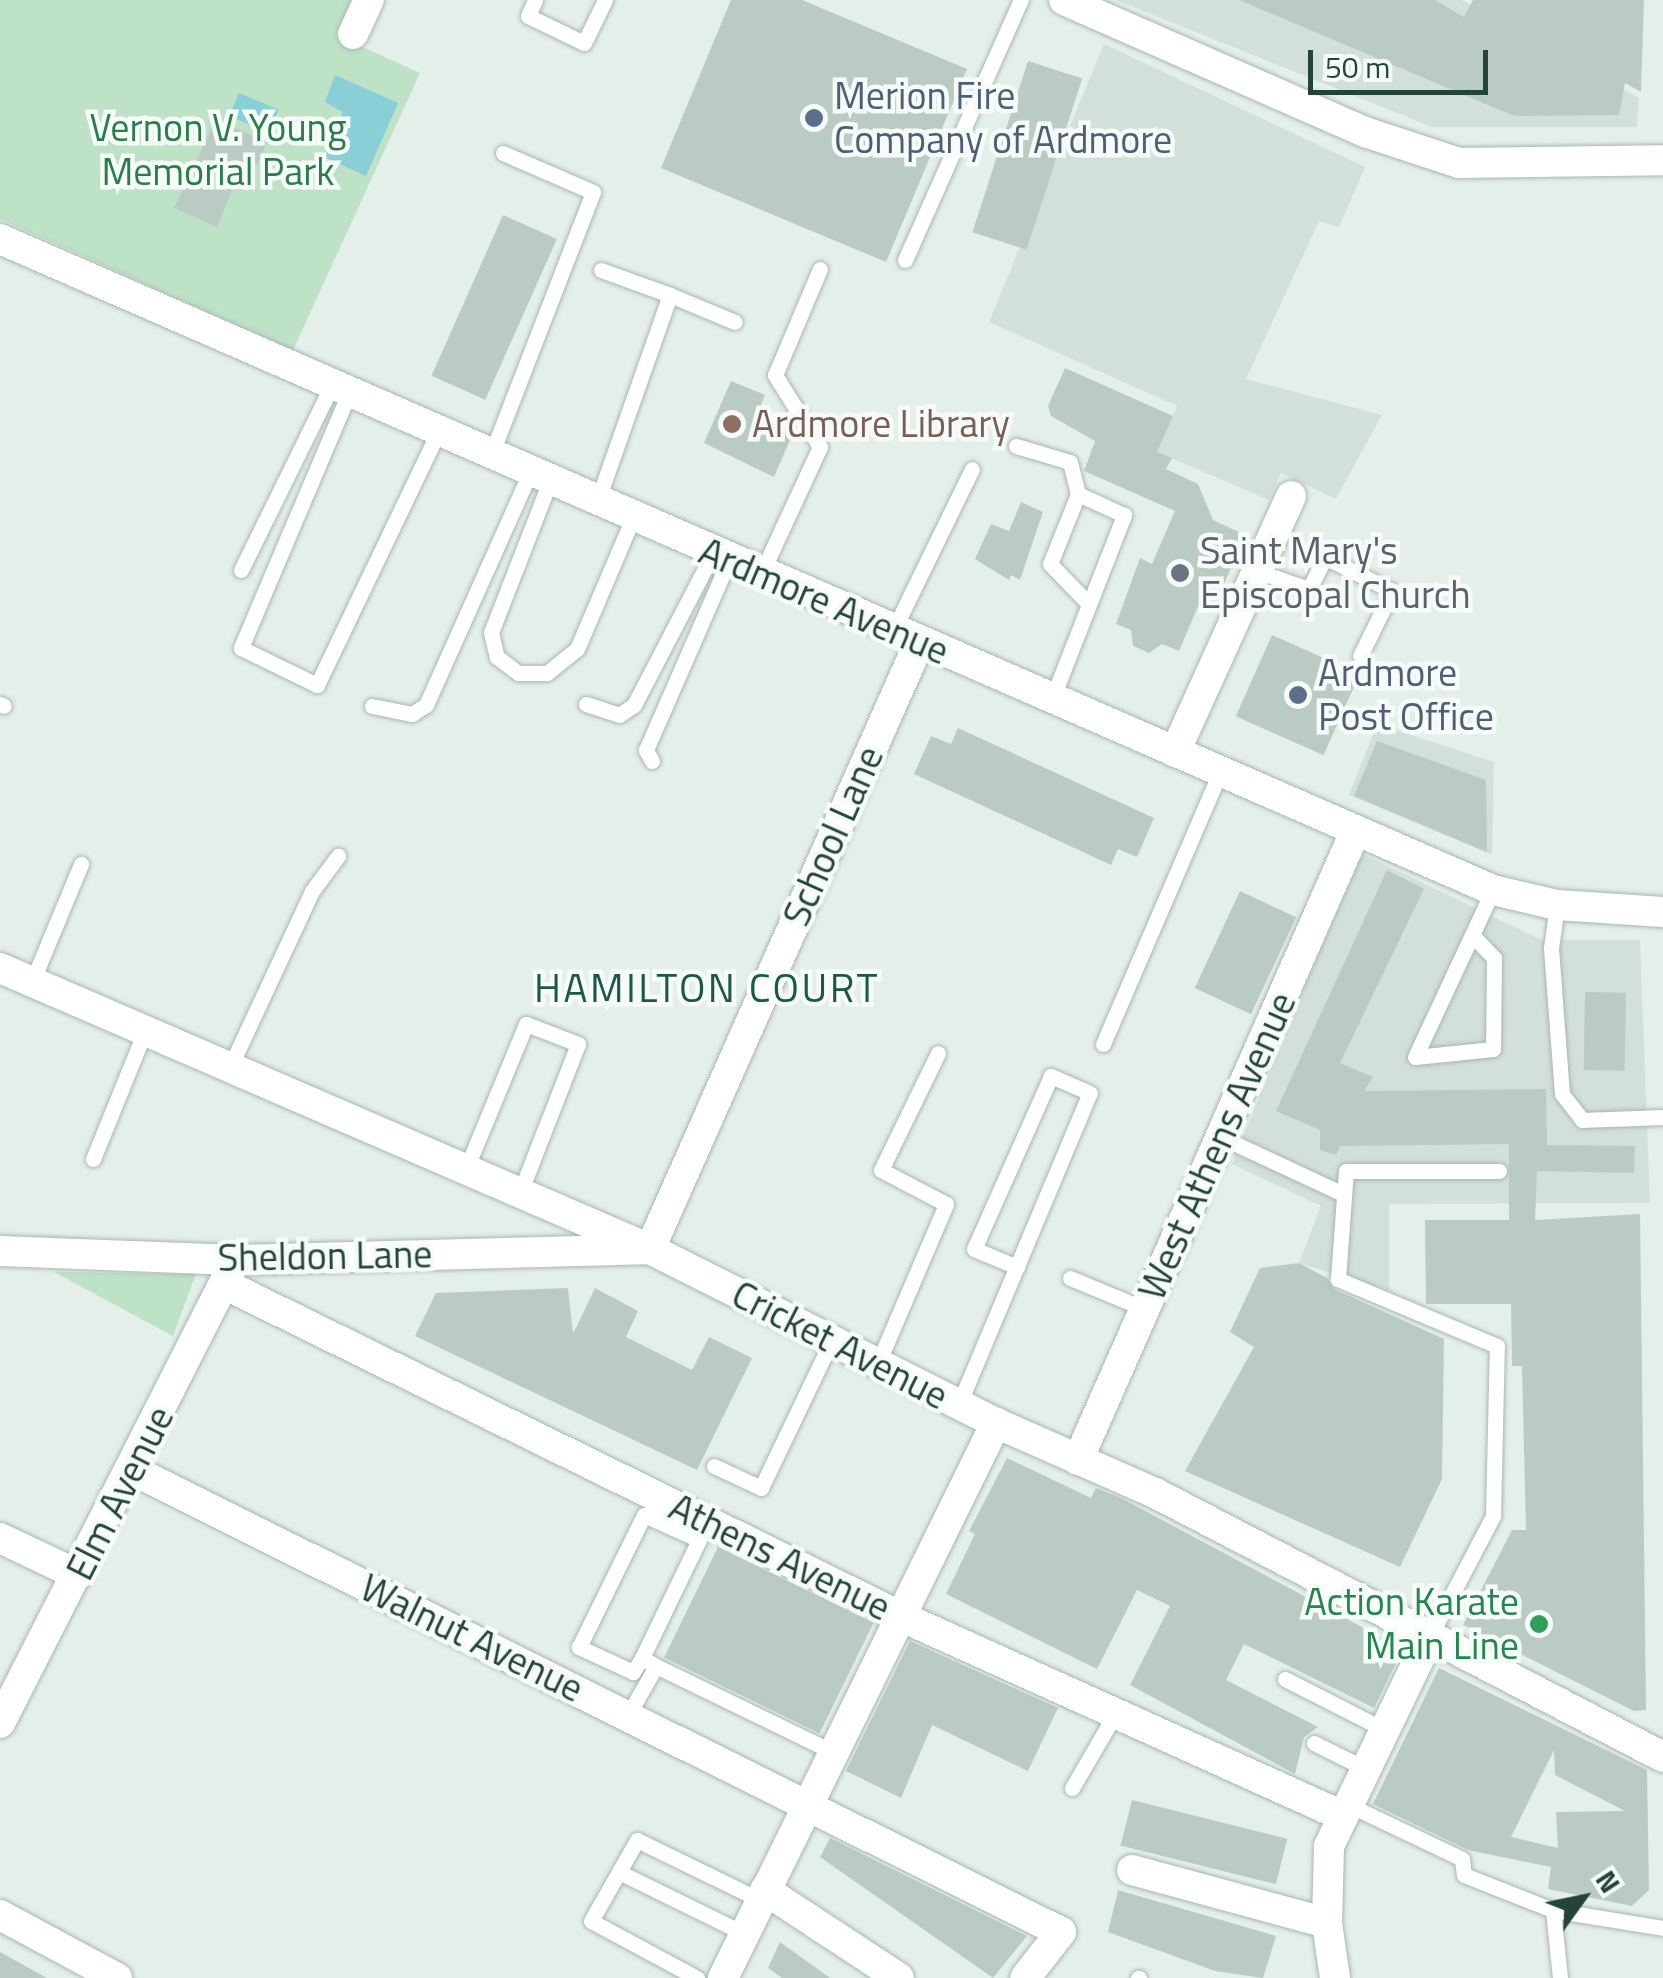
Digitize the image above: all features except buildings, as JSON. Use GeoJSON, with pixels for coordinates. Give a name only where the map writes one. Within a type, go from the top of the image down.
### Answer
{"type":"FeatureCollection","features":[{"type":"Feature","properties":{"kind":"street"},"geometry":{"type":"LineString","coordinates":[[353,34],[369,0]]}},
{"type":"Feature","properties":{"kind":"street"},"geometry":{"type":"LineString","coordinates":[[1064,0],[1364,132],[1459,164],[1663,160]]}},
{"type":"Feature","properties":{"kind":"street","name":"Ardmore Avenue"},"geometry":{"type":"LineString","coordinates":[[0,239],[1493,890],[1557,905],[1663,912]]}},
{"type":"Feature","properties":{"kind":"street"},"geometry":{"type":"LineString","coordinates":[[1175,752],[1291,496]]}},
{"type":"Feature","properties":{"kind":"street","name":"School Lane"},"geometry":{"type":"LineString","coordinates":[[650,1249],[906,637]]}},
{"type":"Feature","properties":{"kind":"street","name":"West Athens Avenue"},"geometry":{"type":"LineString","coordinates":[[1078,1460],[1355,832]]}},
{"type":"Feature","properties":{"kind":"street","name":"Cricket Avenue"},"geometry":{"type":"LineString","coordinates":[[0,968],[650,1249],[1430,1636],[1663,1757]]}},
{"type":"Feature","properties":{"kind":"street","name":"Sheldon Lane"},"geometry":{"type":"LineString","coordinates":[[0,1250],[230,1272],[650,1249]]}},
{"type":"Feature","properties":{"kind":"street","name":"Elm Avenue"},"geometry":{"type":"LineString","coordinates":[[0,1723],[134,1470],[230,1272]]}},
{"type":"Feature","properties":{"kind":"street","name":"Athens Avenue"},"geometry":{"type":"LineString","coordinates":[[230,1272],[902,1617],[1116,1714],[1346,1811]]}},
{"type":"Feature","properties":{"kind":"street"},"geometry":{"type":"LineString","coordinates":[[723,1978],[996,1423]]}},
{"type":"Feature","properties":{"kind":"street","name":"Walnut Avenue"},"geometry":{"type":"LineString","coordinates":[[134,1470],[1061,1932],[1025,1978]]}},
{"type":"Feature","properties":{"kind":"street"},"geometry":{"type":"LineString","coordinates":[[0,1538],[78,1575]]}},
{"type":"Feature","properties":{"kind":"street"},"geometry":{"type":"LineString","coordinates":[[1329,1972],[1329,1846],[1430,1636]]}},
{"type":"Feature","properties":{"kind":"street"},"geometry":{"type":"LineString","coordinates":[[1132,1870],[1327,1924]]}},
{"type":"Feature","properties":{"kind":"street"},"geometry":{"type":"LineString","coordinates":[[763,1895],[899,1978]]}},
{"type":"Feature","properties":{"kind":"street"},"geometry":{"type":"LineString","coordinates":[[0,1915],[73,1969],[117,1978]]}},
{"type":"Feature","properties":{"kind":"lane"},"geometry":{"type":"LineString","coordinates":[[536,0],[528,16],[584,44],[605,0]]}},
{"type":"Feature","properties":{"kind":"lane"},"geometry":{"type":"LineString","coordinates":[[904,260],[1021,0]]}},
{"type":"Feature","properties":{"kind":"lane"},"geometry":{"type":"LineString","coordinates":[[491,455],[594,192],[503,153]]}},
{"type":"Feature","properties":{"kind":"lane"},"geometry":{"type":"LineString","coordinates":[[761,574],[820,447],[775,375],[820,269]]}},
{"type":"Feature","properties":{"kind":"lane"},"geometry":{"type":"LineString","coordinates":[[601,270],[735,322]]}},
{"type":"Feature","properties":{"kind":"lane"},"geometry":{"type":"LineString","coordinates":[[597,502],[670,294]]}},
{"type":"Feature","properties":{"kind":"lane"},"geometry":{"type":"LineString","coordinates":[[340,389],[241,648],[317,684],[438,432]]}},
{"type":"Feature","properties":{"kind":"lane"},"geometry":{"type":"LineString","coordinates":[[241,570],[340,389]]}},
{"type":"Feature","properties":{"kind":"lane"},"geometry":{"type":"LineString","coordinates":[[1016,446],[1070,462],[1078,494],[1050,564],[1088,603]]}},
{"type":"Feature","properties":{"kind":"lane"},"geometry":{"type":"LineString","coordinates":[[906,637],[972,469]]}},
{"type":"Feature","properties":{"kind":"lane"},"geometry":{"type":"LineString","coordinates":[[540,477],[491,632],[497,658],[518,673],[547,673],[577,649],[633,518]]}},
{"type":"Feature","properties":{"kind":"lane"},"geometry":{"type":"LineString","coordinates":[[372,706],[412,714],[426,705],[540,477]]}},
{"type":"Feature","properties":{"kind":"lane"},"geometry":{"type":"LineString","coordinates":[[1052,698],[1124,516],[1078,494]]}},
{"type":"Feature","properties":{"kind":"lane"},"geometry":{"type":"LineString","coordinates":[[586,704],[619,715],[634,705],[721,556]]}},
{"type":"Feature","properties":{"kind":"lane"},"geometry":{"type":"LineString","coordinates":[[652,761],[646,750],[721,556]]}},
{"type":"Feature","properties":{"kind":"lane"},"geometry":{"type":"LineString","coordinates":[[1257,571],[1309,590],[1324,557],[1392,591],[1360,656]]}},
{"type":"Feature","properties":{"kind":"lane"},"geometry":{"type":"LineString","coordinates":[[1103,1044],[1220,772]]}},
{"type":"Feature","properties":{"kind":"lane"},"geometry":{"type":"LineString","coordinates":[[230,1067],[312,891],[338,856]]}},
{"type":"Feature","properties":{"kind":"lane"},"geometry":{"type":"LineString","coordinates":[[32,982],[81,864]]}},
{"type":"Feature","properties":{"kind":"lane"},"geometry":{"type":"LineString","coordinates":[[1472,934],[1494,958],[1493,1049],[1415,1057],[1472,934],[1493,890]]}},
{"type":"Feature","properties":{"kind":"lane"},"geometry":{"type":"LineString","coordinates":[[1557,905],[1551,948],[1562,1094],[1582,1120],[1663,1117]]}},
{"type":"Feature","properties":{"kind":"lane"},"geometry":{"type":"LineString","coordinates":[[466,1170],[526,1024],[578,1044],[520,1193]]}},
{"type":"Feature","properties":{"kind":"lane"},"geometry":{"type":"LineString","coordinates":[[93,1160],[145,1030]]}},
{"type":"Feature","properties":{"kind":"lane"},"geometry":{"type":"LineString","coordinates":[[878,1364],[946,1204],[882,1170],[938,1054]]}},
{"type":"Feature","properties":{"kind":"lane"},"geometry":{"type":"LineString","coordinates":[[960,1404],[1090,1093],[1051,1076],[974,1250],[1017,1267]]}},
{"type":"Feature","properties":{"kind":"lane"},"geometry":{"type":"LineString","coordinates":[[1221,1137],[1342,1194]]}},
{"type":"Feature","properties":{"kind":"lane"},"geometry":{"type":"LineString","coordinates":[[1430,1636],[1492,1516],[1497,1346],[1338,1279],[1342,1194],[1346,1172],[1499,1172]]}},
{"type":"Feature","properties":{"kind":"lane"},"geometry":{"type":"LineString","coordinates":[[1070,1278],[1145,1309]]}},
{"type":"Feature","properties":{"kind":"lane"},"geometry":{"type":"LineString","coordinates":[[714,1466],[761,1488],[832,1340]]}},
{"type":"Feature","properties":{"kind":"lane"},"geometry":{"type":"LineString","coordinates":[[628,1715],[699,1540],[644,1515],[579,1648],[633,1672],[649,1662]]}},
{"type":"Feature","properties":{"kind":"lane"},"geometry":{"type":"LineString","coordinates":[[649,1662],[836,1754]]}},
{"type":"Feature","properties":{"kind":"lane"},"geometry":{"type":"LineString","coordinates":[[1284,1679],[1384,1730]]}},
{"type":"Feature","properties":{"kind":"lane"},"geometry":{"type":"LineString","coordinates":[[1072,1788],[1116,1714]]}},
{"type":"Feature","properties":{"kind":"lane"},"geometry":{"type":"LineString","coordinates":[[1314,1743],[1364,1768]]}},
{"type":"Feature","properties":{"kind":"lane"},"geometry":{"type":"LineString","coordinates":[[1346,1811],[1462,1859],[1464,1875],[1553,1910],[1663,1928]]}},
{"type":"Feature","properties":{"kind":"lane"},"geometry":{"type":"LineString","coordinates":[[697,1978],[592,1922],[637,1840],[763,1895]]}},
{"type":"Feature","properties":{"kind":"lane"},"geometry":{"type":"LineString","coordinates":[[619,1872],[744,1934]]}},
{"type":"Feature","properties":{"kind":"lane"},"geometry":{"type":"LineString","coordinates":[[1553,1910],[1560,1978]]}},
{"type":"Feature","properties":{"kind":"shaded area"},"geometry":{"type":"Polygon","coordinates":[[[1116,0],[1462,0],[1639,98],[1637,127],[1432,127],[1116,0]]]}},
{"type":"Feature","properties":{"kind":"shaded area"},"geometry":{"type":"Polygon","coordinates":[[[1104,44],[1365,167],[1339,227],[1319,221],[1246,379],[1382,415],[1336,499],[1281,473],[1269,500],[1157,452],[1177,406],[989,322],[1104,44]]]}},
{"type":"Feature","properties":{"kind":"shaded area"},"geometry":{"type":"Polygon","coordinates":[[[1377,724],[1494,762],[1492,855],[1349,795],[1377,724]]]}},
{"type":"Feature","properties":{"kind":"shaded area"},"geometry":{"type":"Polygon","coordinates":[[[1360,853],[1542,940],[1640,940],[1650,1203],[1389,1204],[1389,1290],[1299,1263],[1321,1206],[1232,1164],[1360,853]]]}},
{"type":"Feature","properties":{"kind":"green space","name":"Vernon V. Young Memorial Park"},"geometry":{"type":"Polygon","coordinates":[[[0,0],[351,0],[336,35],[420,73],[293,350],[0,219],[0,0]]]}},
{"type":"Feature","properties":{"kind":"green space"},"geometry":{"type":"Polygon","coordinates":[[[54,1272],[196,1274],[173,1336],[54,1272]]]}},
{"type":"Feature","properties":{"kind":"water"},"geometry":{"type":"Polygon","coordinates":[[[335,75],[398,103],[366,176],[324,157],[343,112],[325,102],[335,75]]]}},
{"type":"Feature","properties":{"kind":"water"},"geometry":{"type":"Polygon","coordinates":[[[239,93],[279,110],[269,133],[229,116],[239,93]]]}},
{"type":"Feature","properties":{"kind":"place","name":"Merion Fire Company of Ardmore"},"geometry":{"type":"Point","coordinates":[814,118]}},
{"type":"Feature","properties":{"kind":"place","name":"Ardmore Library"},"geometry":{"type":"Point","coordinates":[732,424]}},
{"type":"Feature","properties":{"kind":"place","name":"Saint Mary's Episcopal Church"},"geometry":{"type":"Point","coordinates":[1180,573]}},
{"type":"Feature","properties":{"kind":"place","name":"Ardmore Post Office"},"geometry":{"type":"Point","coordinates":[1298,695]}},
{"type":"Feature","properties":{"kind":"place","name":"Action Karate Main Line"},"geometry":{"type":"Point","coordinates":[1539,1624]}},
{"type":"Feature","properties":{"kind":"district","name":"HAMILTON COURT"},"geometry":{"type":"Point","coordinates":[707,988]}}]}
